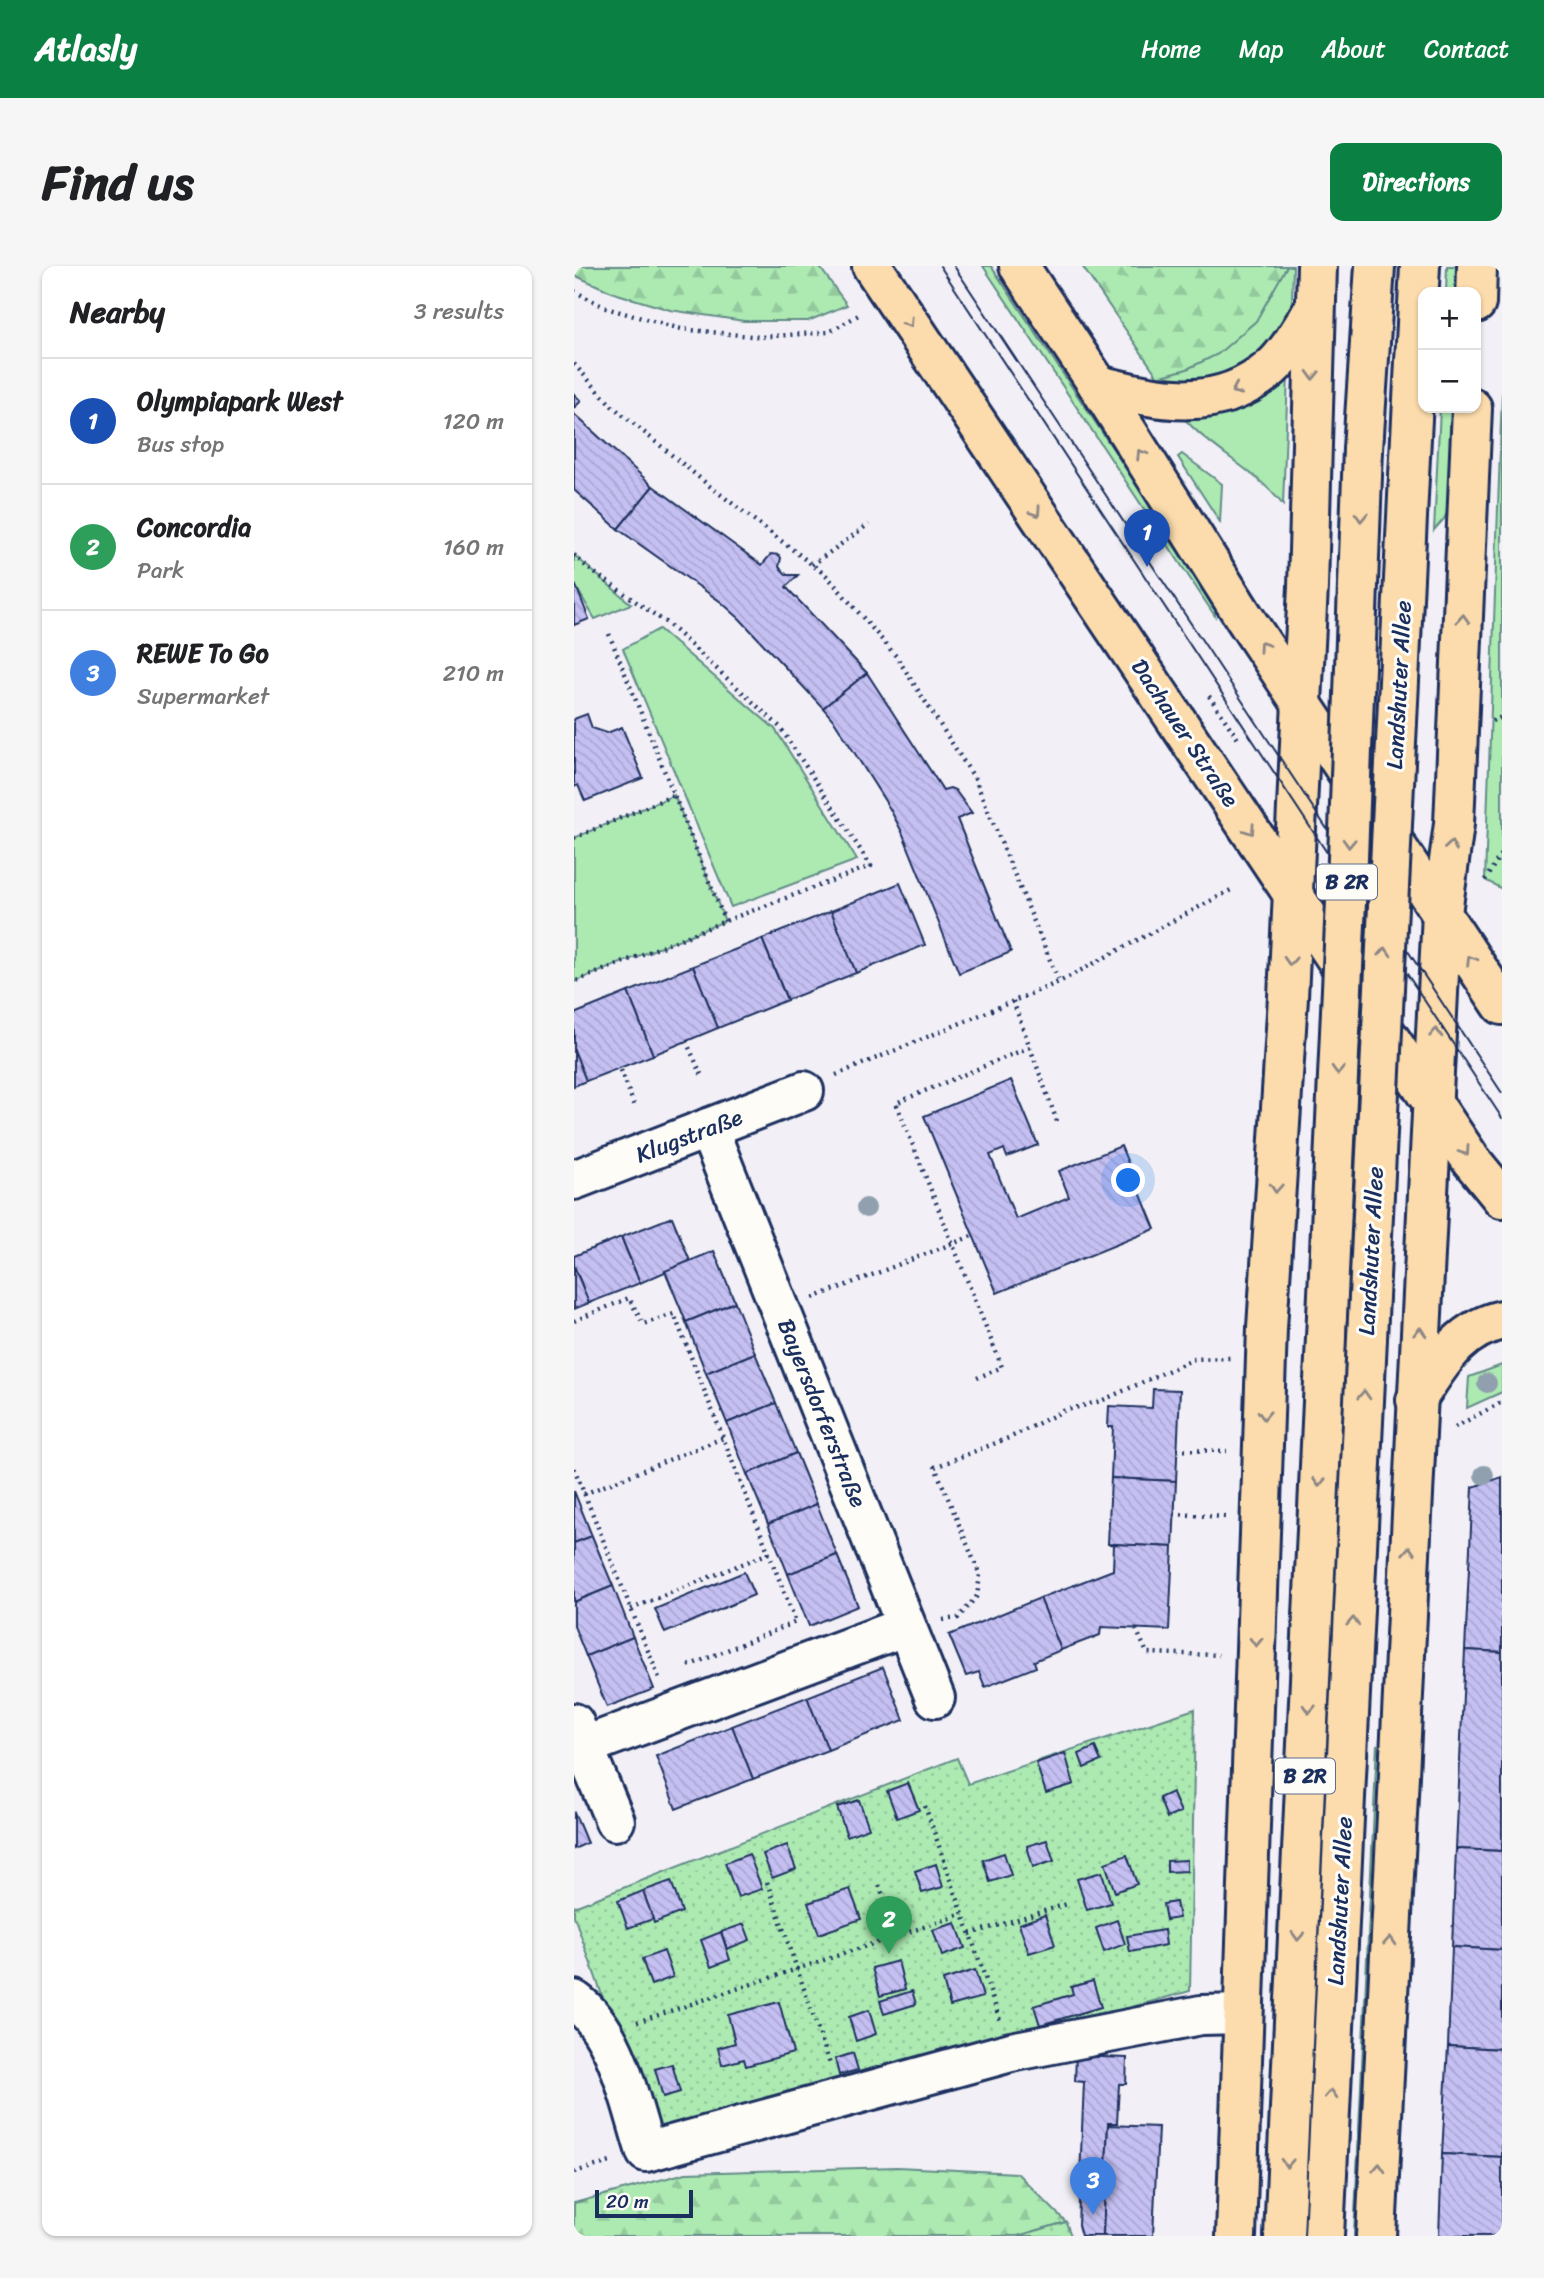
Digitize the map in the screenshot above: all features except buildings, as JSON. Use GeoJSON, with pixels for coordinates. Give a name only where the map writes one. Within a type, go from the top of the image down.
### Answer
{"type":"FeatureCollection","features":[{"type":"Feature","properties":{"kind":"main road","name":"Dachauer Straße"},"geometry":{"type":"LineString","coordinates":[[872,266],[1471,1160],[1502,1198]]}},
{"type":"Feature","properties":{"kind":"main road"},"geometry":{"type":"LineString","coordinates":[[1019,266],[1098,385],[1244,617],[1502,1005]]}},
{"type":"Feature","properties":{"kind":"main road"},"geometry":{"type":"LineString","coordinates":[[1236,2236],[1268,1328],[1308,587],[1317,266]]}},
{"type":"Feature","properties":{"kind":"main road","name":"Landshuter Allee"},"geometry":{"type":"LineString","coordinates":[[1284,2236],[1348,858],[1363,449],[1375,266]]}},
{"type":"Feature","properties":{"kind":"main road","name":"Landshuter Allee"},"geometry":{"type":"LineString","coordinates":[[1324,2236],[1420,266]]}},
{"type":"Feature","properties":{"kind":"main road"},"geometry":{"type":"LineString","coordinates":[[1476,287],[1477,266]]}},
{"type":"Feature","properties":{"kind":"main road"},"geometry":{"type":"LineString","coordinates":[[1098,385],[1175,400],[1199,400],[1224,395],[1247,385],[1272,367],[1292,343],[1315,307]]}},
{"type":"Feature","properties":{"kind":"main road"},"geometry":{"type":"LineString","coordinates":[[1376,2236],[1416,1400],[1442,913],[1454,824],[1472,413]]}},
{"type":"Feature","properties":{"kind":"main road"},"geometry":{"type":"LineString","coordinates":[[1293,892],[1442,913]]}},
{"type":"Feature","properties":{"kind":"main road"},"geometry":{"type":"LineString","coordinates":[[1416,1400],[1459,1339],[1491,1322],[1502,1320]]}},
{"type":"Feature","properties":{"kind":"street","name":"Klugstraße"},"geometry":{"type":"LineString","coordinates":[[574,1180],[804,1091]]}},
{"type":"Feature","properties":{"kind":"street","name":"Bayersdorferstraße"},"geometry":{"type":"LineString","coordinates":[[708,1128],[935,1698]]}},
{"type":"Feature","properties":{"kind":"street"},"geometry":{"type":"LineString","coordinates":[[615,1821],[577,1740],[906,1626]]}},
{"type":"Feature","properties":{"kind":"street"},"geometry":{"type":"LineString","coordinates":[[574,2000],[600,2024],[612,2048],[646,2152],[1011,2052],[1201,2015],[1243,2014]]}},
{"type":"Feature","properties":{"kind":"path"},"geometry":{"type":"LineString","coordinates":[[574,291],[606,308],[681,329],[760,337],[829,332],[862,313]]}},
{"type":"Feature","properties":{"kind":"path"},"geometry":{"type":"LineString","coordinates":[[574,364],[612,406],[707,484],[827,576],[896,656],[975,779],[1059,982]]}},
{"type":"Feature","properties":{"kind":"path"},"geometry":{"type":"LineString","coordinates":[[813,565],[869,524]]}},
{"type":"Feature","properties":{"kind":"path"},"geometry":{"type":"LineString","coordinates":[[574,555],[589,569],[668,624],[780,727],[871,866],[574,982]]}},
{"type":"Feature","properties":{"kind":"path"},"geometry":{"type":"LineString","coordinates":[[609,634],[725,921]]}},
{"type":"Feature","properties":{"kind":"path"},"geometry":{"type":"LineString","coordinates":[[1209,696],[1238,739]]}},
{"type":"Feature","properties":{"kind":"path"},"geometry":{"type":"LineString","coordinates":[[574,838],[674,795]]}},
{"type":"Feature","properties":{"kind":"path"},"geometry":{"type":"LineString","coordinates":[[1485,880],[1502,852]]}},
{"type":"Feature","properties":{"kind":"path"},"geometry":{"type":"LineString","coordinates":[[804,1091],[856,1066],[1059,982],[1231,890]]}},
{"type":"Feature","properties":{"kind":"path"},"geometry":{"type":"LineString","coordinates":[[1013,1001],[1058,1124]]}},
{"type":"Feature","properties":{"kind":"path"},"geometry":{"type":"LineString","coordinates":[[686,1041],[703,1078]]}},
{"type":"Feature","properties":{"kind":"path"},"geometry":{"type":"LineString","coordinates":[[977,1378],[1002,1367],[896,1103],[1030,1047]]}},
{"type":"Feature","properties":{"kind":"path"},"geometry":{"type":"LineString","coordinates":[[621,1070],[634,1105]]}},
{"type":"Feature","properties":{"kind":"path"},"geometry":{"type":"LineString","coordinates":[[782,1310],[972,1236]]}},
{"type":"Feature","properties":{"kind":"path"},"geometry":{"type":"LineString","coordinates":[[574,1321],[629,1298],[643,1324],[674,1314],[796,1622],[683,1668]]}},
{"type":"Feature","properties":{"kind":"path"},"geometry":{"type":"LineString","coordinates":[[906,1626],[958,1618],[977,1596],[980,1575],[935,1467],[1011,1437],[1063,1410],[1101,1401],[1194,1359],[1230,1358]]}},
{"type":"Feature","properties":{"kind":"path"},"geometry":{"type":"LineString","coordinates":[[1455,1427],[1502,1402]]}},
{"type":"Feature","properties":{"kind":"path"},"geometry":{"type":"LineString","coordinates":[[584,1493],[723,1438]]}},
{"type":"Feature","properties":{"kind":"path"},"geometry":{"type":"LineString","coordinates":[[1177,1450],[1227,1451]]}},
{"type":"Feature","properties":{"kind":"path"},"geometry":{"type":"LineString","coordinates":[[574,1468],[659,1678],[671,1673]]}},
{"type":"Feature","properties":{"kind":"path"},"geometry":{"type":"LineString","coordinates":[[1174,1514],[1225,1517]]}},
{"type":"Feature","properties":{"kind":"path"},"geometry":{"type":"LineString","coordinates":[[631,1609],[769,1553]]}},
{"type":"Feature","properties":{"kind":"path"},"geometry":{"type":"LineString","coordinates":[[1136,1629],[1147,1653],[1219,1655]]}},
{"type":"Feature","properties":{"kind":"path"},"geometry":{"type":"LineString","coordinates":[[925,1806],[1011,2052]]}},
{"type":"Feature","properties":{"kind":"path"},"geometry":{"type":"LineString","coordinates":[[767,1882],[842,2100]]}},
{"type":"Feature","properties":{"kind":"path"},"geometry":{"type":"LineString","coordinates":[[879,1885],[898,1936]]}},
{"type":"Feature","properties":{"kind":"path"},"geometry":{"type":"LineString","coordinates":[[970,1934],[1067,1905]]}},
{"type":"Feature","properties":{"kind":"path"},"geometry":{"type":"LineString","coordinates":[[632,2024],[963,1914]]}},
{"type":"Feature","properties":{"kind":"green space"},"geometry":{"type":"Polygon","coordinates":[[[574,266],[819,266],[847,305],[808,321],[744,321],[670,310],[614,293],[574,275],[574,266]]]}},
{"type":"Feature","properties":{"kind":"green space"},"geometry":{"type":"Polygon","coordinates":[[[983,266],[991,266],[1216,603],[1215,616],[983,266]]]}},
{"type":"Feature","properties":{"kind":"green space"},"geometry":{"type":"Polygon","coordinates":[[[1082,266],[1287,266],[1256,321],[1218,354],[1187,369],[1158,377],[1082,266]]]}},
{"type":"Feature","properties":{"kind":"green space"},"geometry":{"type":"Polygon","coordinates":[[[1086,266],[1293,266],[1292,301],[1286,320],[1267,349],[1225,380],[1165,388],[1158,377],[1162,376],[1086,266]]]}},
{"type":"Feature","properties":{"kind":"green space"},"geometry":{"type":"Polygon","coordinates":[[[1447,266],[1461,266],[1460,287],[1446,287],[1447,266]]]}},
{"type":"Feature","properties":{"kind":"green space"},"geometry":{"type":"Polygon","coordinates":[[[1288,375],[1283,505],[1272,492],[1182,416],[1288,375]]]}},
{"type":"Feature","properties":{"kind":"green space"},"geometry":{"type":"Polygon","coordinates":[[[1502,393],[1502,889],[1485,880],[1502,393]]]}},
{"type":"Feature","properties":{"kind":"green space"},"geometry":{"type":"Polygon","coordinates":[[[1440,413],[1455,413],[1452,502],[1444,519],[1434,530],[1440,413]]]}},
{"type":"Feature","properties":{"kind":"green space"},"geometry":{"type":"Polygon","coordinates":[[[1182,454],[1222,484],[1220,522],[1178,457],[1182,454]]]}},
{"type":"Feature","properties":{"kind":"green space"},"geometry":{"type":"Polygon","coordinates":[[[574,555],[631,604],[595,619],[574,587],[574,555]]]}},
{"type":"Feature","properties":{"kind":"green space"},"geometry":{"type":"Polygon","coordinates":[[[659,629],[775,729],[857,860],[731,907],[623,649],[659,629]]]}},
{"type":"Feature","properties":{"kind":"green space"},"geometry":{"type":"Polygon","coordinates":[[[674,795],[725,921],[574,982],[574,838],[674,795]]]}},
{"type":"Feature","properties":{"kind":"green space"},"geometry":{"type":"Polygon","coordinates":[[[1342,1327],[1351,1327],[1309,2236],[1300,2236],[1342,1327]]]}},
{"type":"Feature","properties":{"kind":"green space"},"geometry":{"type":"Polygon","coordinates":[[[1502,1365],[1502,1392],[1467,1408],[1469,1377],[1502,1365]]]}},
{"type":"Feature","properties":{"kind":"green space"},"geometry":{"type":"Polygon","coordinates":[[[1195,1709],[1190,1991],[653,2139],[574,1916],[574,1907],[957,1758],[968,1784],[1195,1709]]]}},
{"type":"Feature","properties":{"kind":"green space"},"geometry":{"type":"Polygon","coordinates":[[[1377,1744],[1385,1796],[1365,2236],[1354,2236],[1377,1744]]]}},
{"type":"Feature","properties":{"kind":"green space"},"geometry":{"type":"Polygon","coordinates":[[[897,2167],[1017,2173],[1066,2222],[1018,2236],[574,2236],[574,2203],[686,2173],[897,2167]]]}},
{"type":"Feature","properties":{"kind":"green space"},"geometry":{"type":"Polygon","coordinates":[[[1066,2222],[1071,2236],[1018,2236],[1066,2222]]]}},
{"type":"Feature","properties":{"kind":"tram line"},"geometry":{"type":"LineString","coordinates":[[940,266],[1502,1118]]}},
{"type":"Feature","properties":{"kind":"tram line"},"geometry":{"type":"LineString","coordinates":[[954,266],[1502,1093]]}},
{"type":"Feature","properties":{"kind":"place","name":"Olympiapark West"},"geometry":{"type":"Point","coordinates":[1147,567]}},
{"type":"Feature","properties":{"kind":"place","name":"Concordia"},"geometry":{"type":"Point","coordinates":[889,1954]}},
{"type":"Feature","properties":{"kind":"place","name":"REWE To Go"},"geometry":{"type":"Point","coordinates":[1093,2215]}}]}
